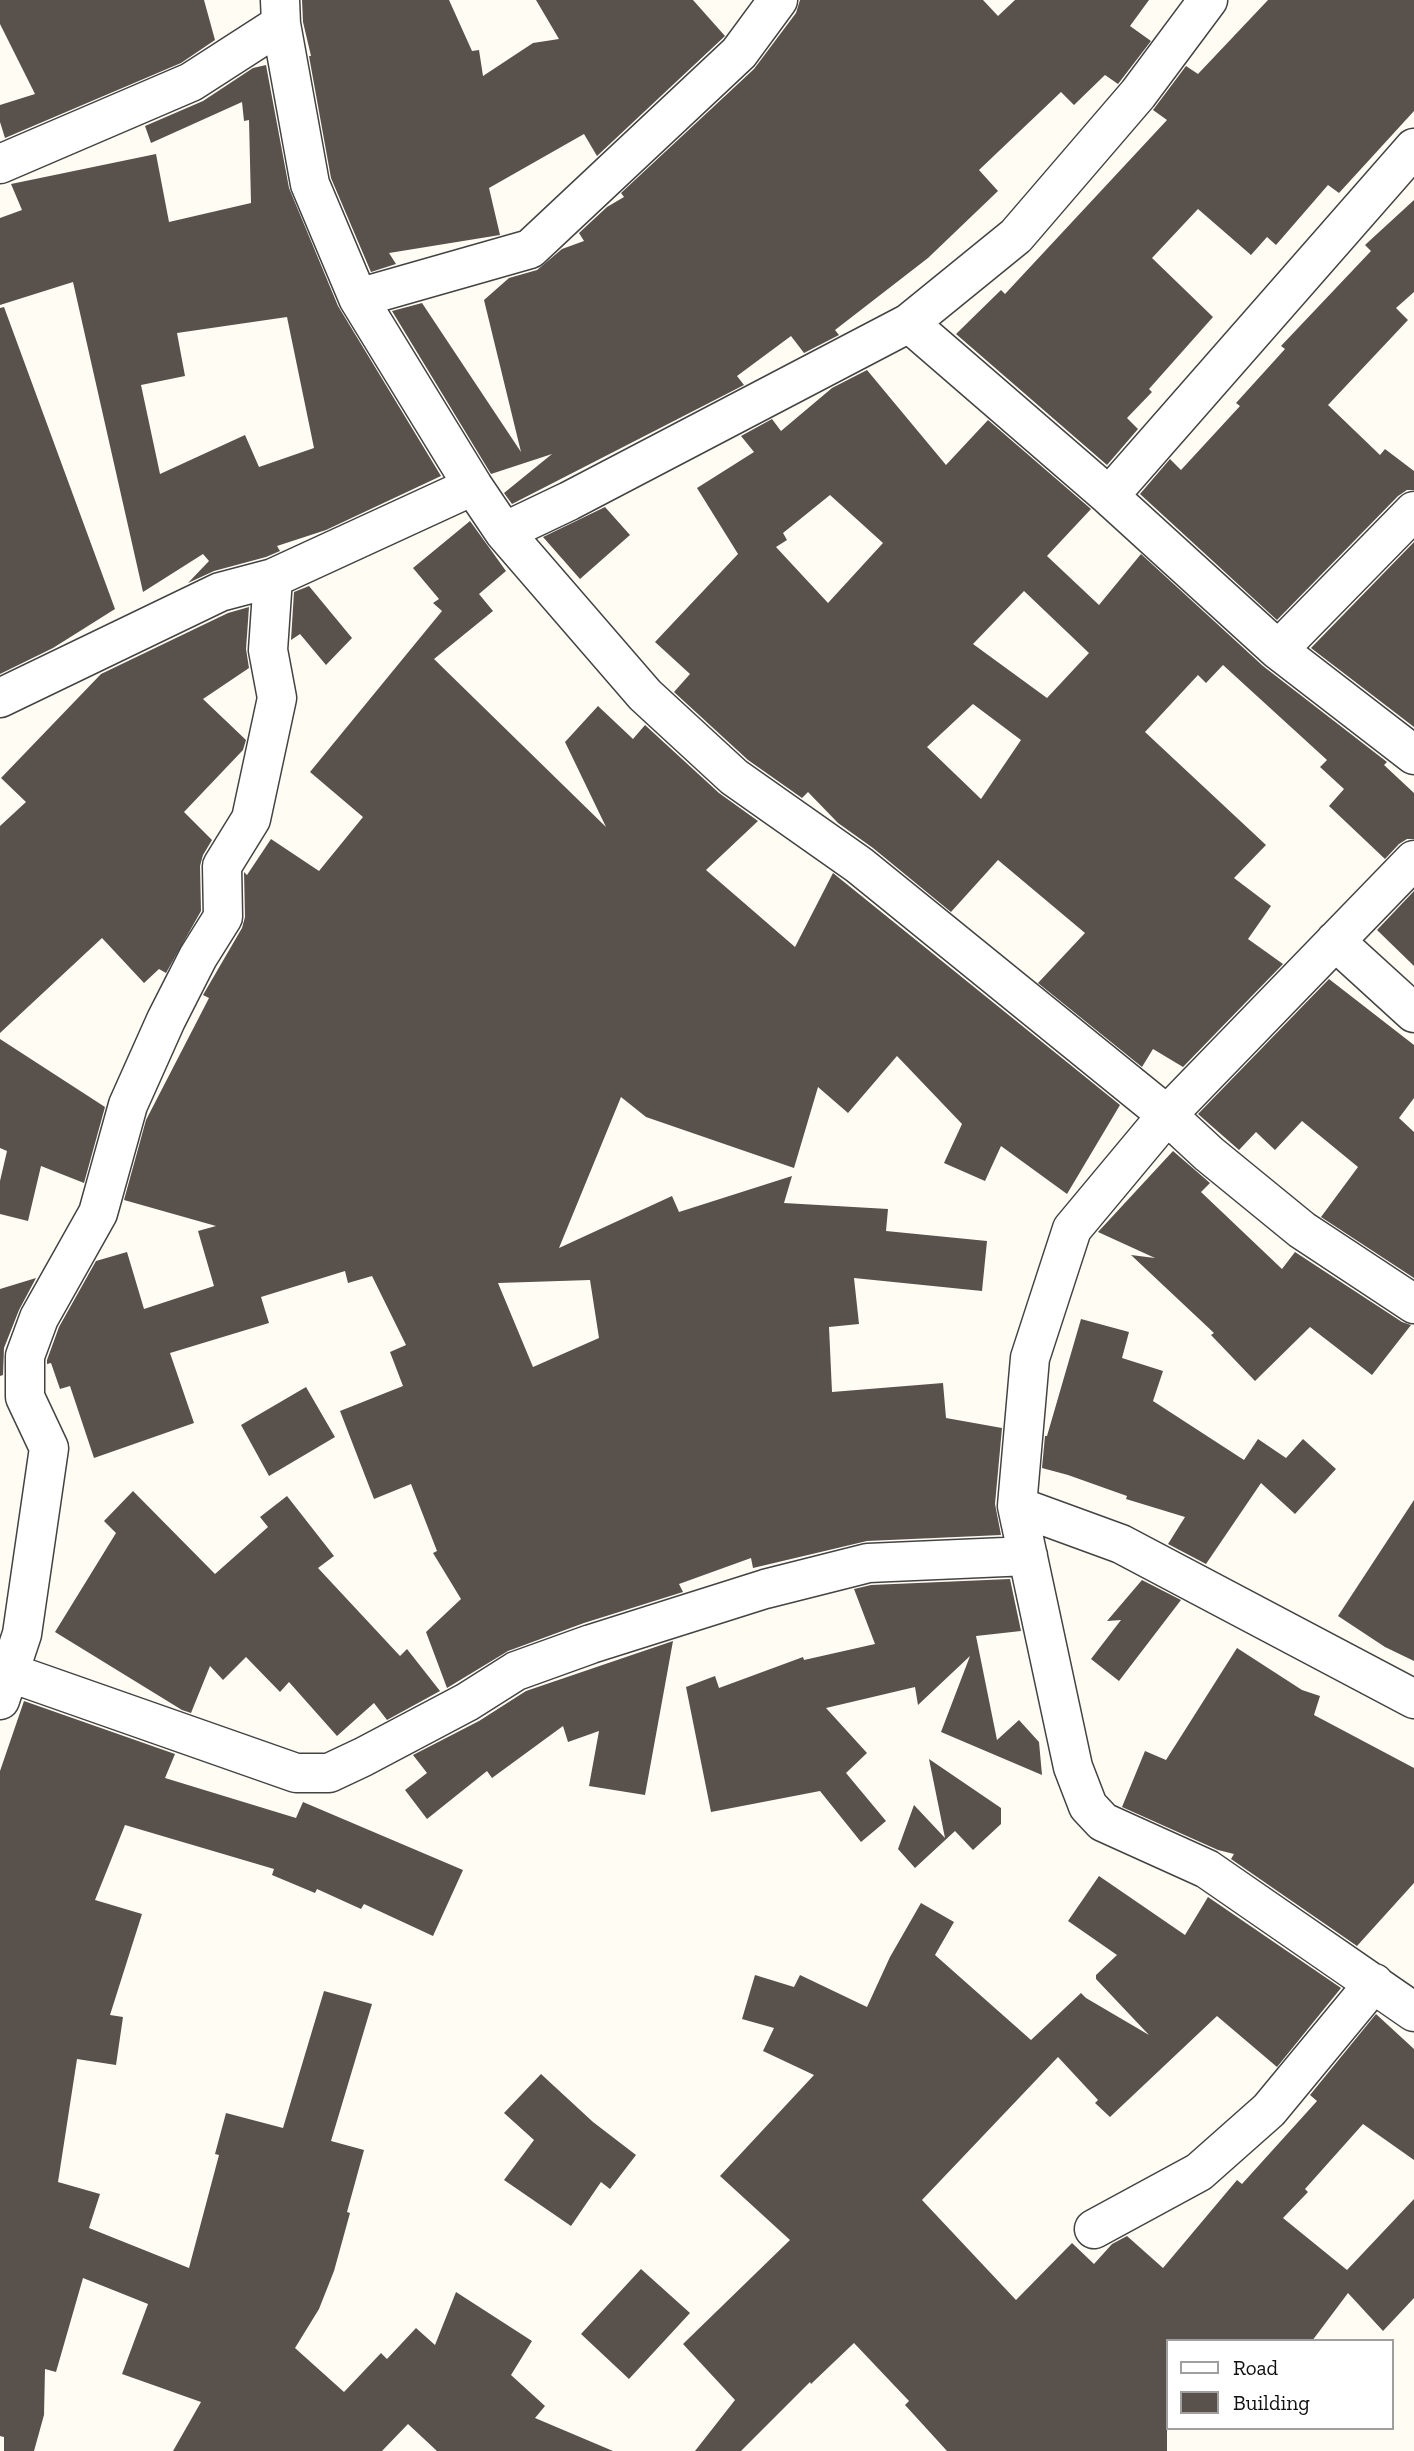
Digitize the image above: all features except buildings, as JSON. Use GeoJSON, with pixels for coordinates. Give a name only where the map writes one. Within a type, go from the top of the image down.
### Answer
{"type":"FeatureCollection","features":[{"type":"Feature","properties":{"kind":"street"},"geometry":{"type":"LineString","coordinates":[[358,298],[530,249],[739,53],[778,0]]}},
{"type":"Feature","properties":{"kind":"street"},"geometry":{"type":"LineString","coordinates":[[504,532],[569,501],[909,323],[1016,236],[1138,94],[1208,0]]}},
{"type":"Feature","properties":{"kind":"street"},"geometry":{"type":"LineString","coordinates":[[0,164],[191,82],[280,12],[310,184],[358,298],[504,532],[645,695],[734,777],[859,866],[1167,1115],[1209,1154],[1302,1230],[1414,1304]]}},
{"type":"Feature","properties":{"kind":"street"},"geometry":{"type":"LineString","coordinates":[[1109,496],[1414,148]]}},
{"type":"Feature","properties":{"kind":"street"},"geometry":{"type":"LineString","coordinates":[[909,323],[1109,496],[1278,650],[1414,755]]}},
{"type":"Feature","properties":{"kind":"street"},"geometry":{"type":"LineString","coordinates":[[0,698],[220,592],[273,578],[473,486]]}},
{"type":"Feature","properties":{"kind":"street"},"geometry":{"type":"LineString","coordinates":[[1278,650],[1414,511]]}},
{"type":"Feature","properties":{"kind":"street"},"geometry":{"type":"LineString","coordinates":[[273,578],[268,650],[277,698],[251,819],[222,866],[223,917],[171,1009],[128,1105],[98,1213],[39,1318],[25,1356],[12,1405],[49,1448],[22,1633],[5,1687],[296,1773],[329,1773],[467,1702],[516,1671],[591,1644],[765,1589],[868,1563],[1028,1556]]}},
{"type":"Feature","properties":{"kind":"street"},"geometry":{"type":"LineString","coordinates":[[1414,860],[1167,1115],[1072,1230],[1030,1357],[1017,1506],[1073,1767],[1088,1807],[1103,1822],[1207,1869],[1414,2012]]}},
{"type":"Feature","properties":{"kind":"street"},"geometry":{"type":"LineString","coordinates":[[1335,941],[1414,1013]]}},
{"type":"Feature","properties":{"kind":"street"},"geometry":{"type":"LineString","coordinates":[[1017,1506],[1121,1544],[1414,1699]]}},
{"type":"Feature","properties":{"kind":"street"},"geometry":{"type":"LineString","coordinates":[[1094,2229],[1199,2172],[1269,2110],[1374,1983]]}}]}
